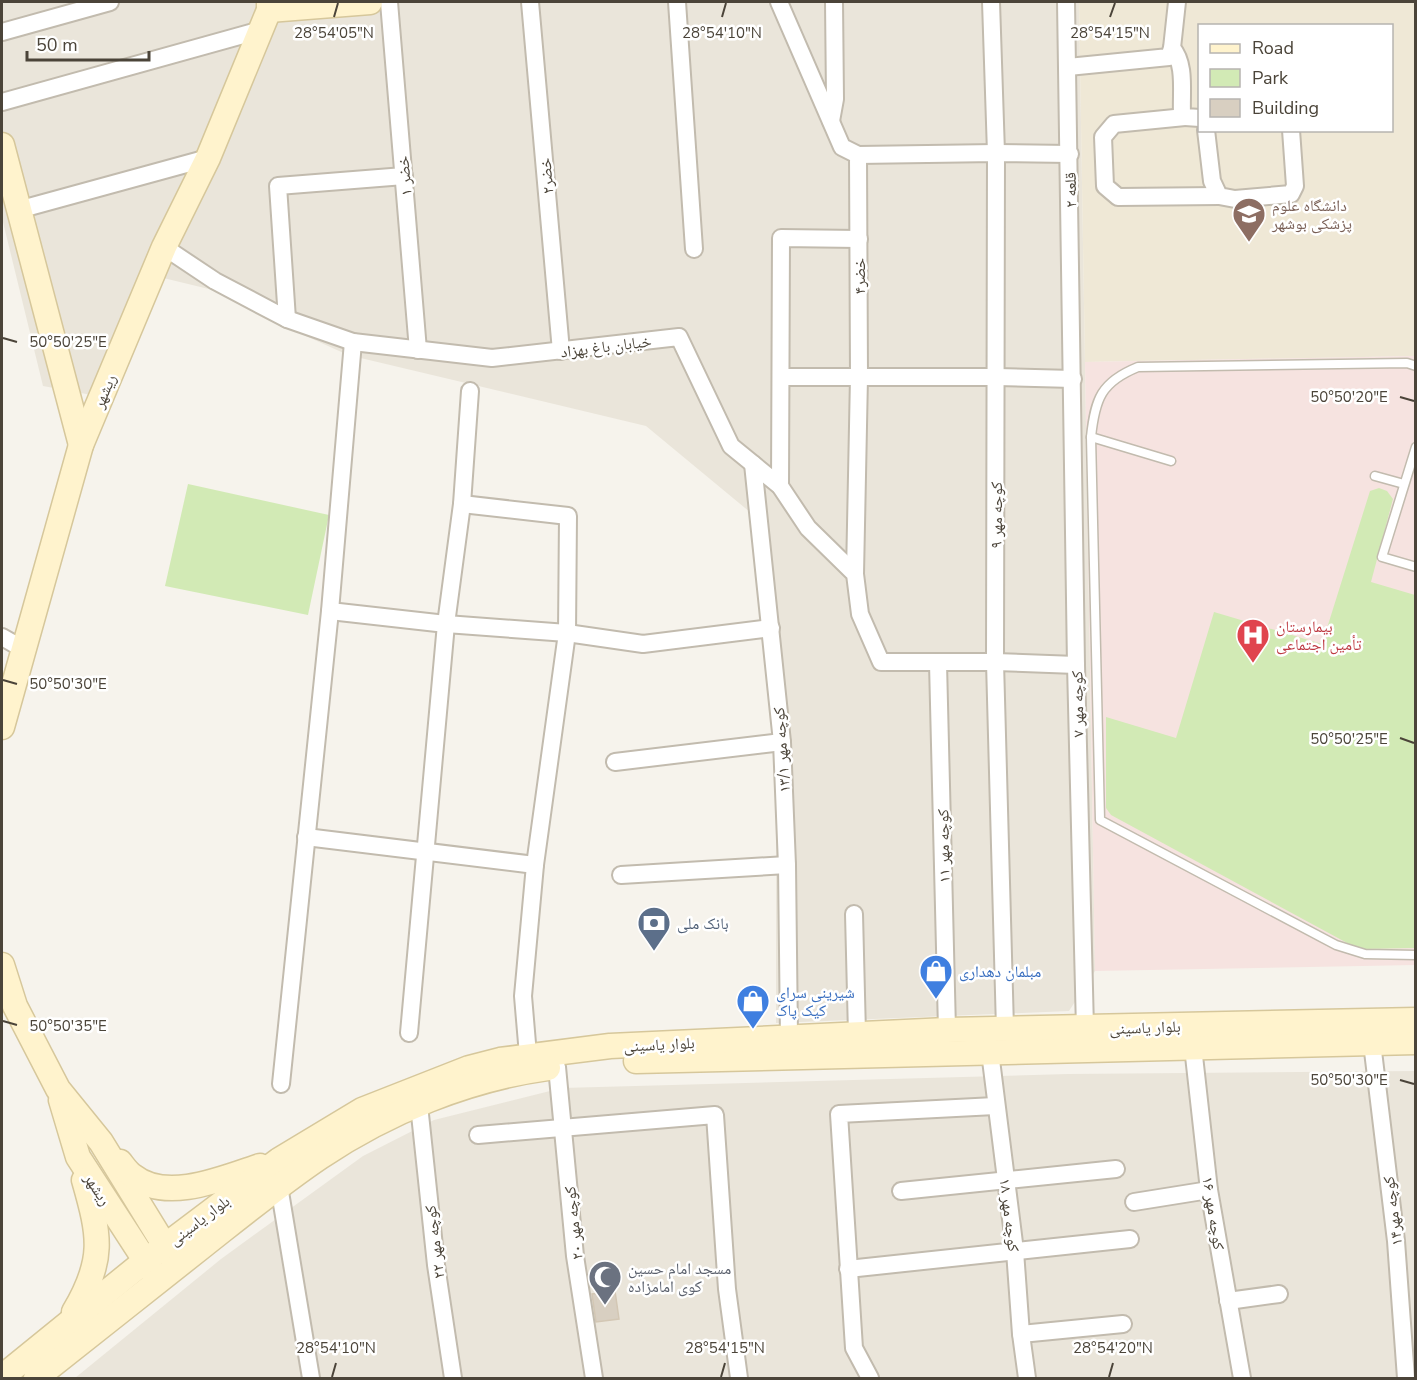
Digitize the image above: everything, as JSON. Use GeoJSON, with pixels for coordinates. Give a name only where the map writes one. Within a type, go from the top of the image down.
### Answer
{"type":"FeatureCollection","features":[{"type":"Feature","properties":{"kind":"main road"},"geometry":{"type":"LineString","coordinates":[[266,14],[370,2]]}},
{"type":"Feature","properties":{"kind":"main road","name":"ریشهر"},"geometry":{"type":"LineString","coordinates":[[2,727],[8,677],[23,649],[81,445],[164,247],[208,158],[266,14]]}},
{"type":"Feature","properties":{"kind":"main road"},"geometry":{"type":"LineString","coordinates":[[2,145],[81,445]]}},
{"type":"Feature","properties":{"kind":"main road","name":"ریشهر"},"geometry":{"type":"LineString","coordinates":[[2,965],[15,1006],[58,1089],[78,1157],[152,1271]]}},
{"type":"Feature","properties":{"kind":"main road","name":"بلوار یاسینی"},"geometry":{"type":"LineString","coordinates":[[171,1256],[348,1140],[381,1121],[419,1105],[495,1079],[530,1071],[612,1062],[1193,1047],[1416,1020]]}},
{"type":"Feature","properties":{"kind":"main road","name":"بلوار یاسینی"},"geometry":{"type":"LineString","coordinates":[[2,1377],[34,1373],[279,1160],[362,1110],[469,1068],[528,1055],[610,1046],[947,1030],[1085,1029],[1297,1033],[1372,1043],[1416,1042]]}},
{"type":"Feature","properties":{"kind":"main road","name":"ریشهر"},"geometry":{"type":"LineString","coordinates":[[58,1089],[101,1142],[171,1256]]}},
{"type":"Feature","properties":{"kind":"main road"},"geometry":{"type":"LineString","coordinates":[[101,1142],[133,1177],[156,1187],[179,1188],[201,1184],[279,1160]]}},
{"type":"Feature","properties":{"kind":"main road"},"geometry":{"type":"LineString","coordinates":[[66,1324],[85,1293],[96,1264],[98,1242],[94,1215],[78,1157]]}},
{"type":"Feature","properties":{"kind":"main road","name":"بلوار یاسینی"},"geometry":{"type":"LineString","coordinates":[[34,1373],[66,1324],[152,1271]]}},
{"type":"Feature","properties":{"kind":"street"},"geometry":{"type":"LineString","coordinates":[[2,32],[110,2]]}},
{"type":"Feature","properties":{"kind":"street","name":"خضر ۱"},"geometry":{"type":"LineString","coordinates":[[389,2],[418,350]]}},
{"type":"Feature","properties":{"kind":"street","name":"خضر۲"},"geometry":{"type":"LineString","coordinates":[[530,2],[561,351]]}},
{"type":"Feature","properties":{"kind":"street"},"geometry":{"type":"LineString","coordinates":[[677,2],[694,249]]}},
{"type":"Feature","properties":{"kind":"street"},"geometry":{"type":"LineString","coordinates":[[779,2],[842,147],[858,155],[1070,154]]}},
{"type":"Feature","properties":{"kind":"street"},"geometry":{"type":"LineString","coordinates":[[831,121],[835,99],[834,2]]}},
{"type":"Feature","properties":{"kind":"street","name":"کوچه مهر ۹"},"geometry":{"type":"LineString","coordinates":[[991,2],[996,153],[995,662],[1005,1029]]}},
{"type":"Feature","properties":{"kind":"street","name":"قلعه ۲"},"geometry":{"type":"LineString","coordinates":[[1066,2],[1073,379]]}},
{"type":"Feature","properties":{"kind":"street"},"geometry":{"type":"LineString","coordinates":[[1068,67],[1169,57],[1177,2]]}},
{"type":"Feature","properties":{"kind":"street"},"geometry":{"type":"LineString","coordinates":[[2,102],[266,14]]}},
{"type":"Feature","properties":{"kind":"street"},"geometry":{"type":"LineString","coordinates":[[1172,48],[1179,56],[1182,113],[1192,118]]}},
{"type":"Feature","properties":{"kind":"street"},"geometry":{"type":"LineString","coordinates":[[1192,118],[1114,124],[1103,137],[1105,186],[1118,197],[1219,196],[1235,199],[1291,194],[1295,186],[1291,132]]}},
{"type":"Feature","properties":{"kind":"street"},"geometry":{"type":"LineString","coordinates":[[1206,132],[1212,181],[1219,196]]}},
{"type":"Feature","properties":{"kind":"street","name":"خضر۴"},"geometry":{"type":"LineString","coordinates":[[855,574],[859,377],[858,155]]}},
{"type":"Feature","properties":{"kind":"street"},"geometry":{"type":"LineString","coordinates":[[18,210],[208,158]]}},
{"type":"Feature","properties":{"kind":"street"},"geometry":{"type":"LineString","coordinates":[[287,319],[278,186],[404,176]]}},
{"type":"Feature","properties":{"kind":"street"},"geometry":{"type":"LineString","coordinates":[[780,486],[781,238],[859,239]]}},
{"type":"Feature","properties":{"kind":"street","name":"خیابان باغ بهزاد"},"geometry":{"type":"LineString","coordinates":[[164,247],[215,281],[287,319],[353,342],[492,358],[679,337],[731,446],[780,486],[808,528],[855,574]]}},
{"type":"Feature","properties":{"kind":"street"},"geometry":{"type":"LineString","coordinates":[[281,1084],[330,611],[353,342]]}},
{"type":"Feature","properties":{"kind":"street"},"geometry":{"type":"LineString","coordinates":[[781,377],[1073,379]]}},
{"type":"Feature","properties":{"kind":"street","name":"کوچه مهر ۷"},"geometry":{"type":"LineString","coordinates":[[1073,379],[1076,665],[1085,1029]]}},
{"type":"Feature","properties":{"kind":"street"},"geometry":{"type":"LineString","coordinates":[[409,1033],[446,624],[462,504],[470,391]]}},
{"type":"Feature","properties":{"kind":"street","name":"کوچه مهر ۱۳/۱"},"geometry":{"type":"LineString","coordinates":[[753,464],[782,742],[787,865],[789,1037]]}},
{"type":"Feature","properties":{"kind":"street"},"geometry":{"type":"LineString","coordinates":[[462,504],[568,516],[567,633],[535,865],[524,996],[528,1055]]}},
{"type":"Feature","properties":{"kind":"street"},"geometry":{"type":"LineString","coordinates":[[855,574],[860,614],[881,662],[1076,665]]}},
{"type":"Feature","properties":{"kind":"street"},"geometry":{"type":"LineString","coordinates":[[330,611],[446,624],[567,633],[642,644],[771,628]]}},
{"type":"Feature","properties":{"kind":"street"},"geometry":{"type":"LineString","coordinates":[[2,638],[23,649]]}},
{"type":"Feature","properties":{"kind":"street","name":"کوچه مهر ۱۱"},"geometry":{"type":"LineString","coordinates":[[938,663],[947,1030]]}},
{"type":"Feature","properties":{"kind":"street"},"geometry":{"type":"LineString","coordinates":[[615,762],[782,742]]}},
{"type":"Feature","properties":{"kind":"street"},"geometry":{"type":"LineString","coordinates":[[306,837],[535,865]]}},
{"type":"Feature","properties":{"kind":"street"},"geometry":{"type":"LineString","coordinates":[[621,875],[787,865]]}},
{"type":"Feature","properties":{"kind":"street"},"geometry":{"type":"LineString","coordinates":[[854,914],[857,1034]]}},
{"type":"Feature","properties":{"kind":"street","name":"کوچه مهر۱۴"},"geometry":{"type":"LineString","coordinates":[[1372,1043],[1396,1241],[1406,1378]]}},
{"type":"Feature","properties":{"kind":"street","name":"کوچه مهر ۱۶"},"geometry":{"type":"LineString","coordinates":[[1193,1047],[1209,1190],[1242,1378]]}},
{"type":"Feature","properties":{"kind":"street","name":"کوچه مهر ۱۸"},"geometry":{"type":"LineString","coordinates":[[990,1052],[1015,1251],[1021,1334],[1027,1378]]}},
{"type":"Feature","properties":{"kind":"street","name":"کوچه مهر ۲۰"},"geometry":{"type":"LineString","coordinates":[[557,1067],[575,1256],[594,1378]]}},
{"type":"Feature","properties":{"kind":"street","name":"کوچه مهر ۲۲"},"geometry":{"type":"LineString","coordinates":[[419,1105],[436,1265],[453,1378]]}},
{"type":"Feature","properties":{"kind":"street"},"geometry":{"type":"LineString","coordinates":[[870,1378],[854,1348],[839,1114],[995,1106]]}},
{"type":"Feature","properties":{"kind":"street"},"geometry":{"type":"LineString","coordinates":[[478,1135],[715,1115],[727,1289],[739,1378]]}},
{"type":"Feature","properties":{"kind":"street"},"geometry":{"type":"LineString","coordinates":[[901,1191],[1116,1169]]}},
{"type":"Feature","properties":{"kind":"street"},"geometry":{"type":"LineString","coordinates":[[279,1185],[311,1378]]}},
{"type":"Feature","properties":{"kind":"street"},"geometry":{"type":"LineString","coordinates":[[1134,1202],[1209,1190]]}},
{"type":"Feature","properties":{"kind":"street"},"geometry":{"type":"LineString","coordinates":[[848,1269],[1130,1239]]}},
{"type":"Feature","properties":{"kind":"street"},"geometry":{"type":"LineString","coordinates":[[1228,1301],[1279,1294]]}},
{"type":"Feature","properties":{"kind":"street"},"geometry":{"type":"LineString","coordinates":[[1021,1334],[1123,1324]]}},
{"type":"Feature","properties":{"kind":"lane"},"geometry":{"type":"LineString","coordinates":[[1416,366],[1407,363],[1138,367],[1109,383],[1098,398],[1091,437],[1100,820],[1336,945],[1365,954],[1416,955]]}},
{"type":"Feature","properties":{"kind":"lane"},"geometry":{"type":"LineString","coordinates":[[1091,437],[1171,461]]}},
{"type":"Feature","properties":{"kind":"lane"},"geometry":{"type":"LineString","coordinates":[[1416,447],[1382,557],[1416,567]]}},
{"type":"Feature","properties":{"kind":"lane"},"geometry":{"type":"LineString","coordinates":[[1375,476],[1404,484]]}},
{"type":"Feature","properties":{"kind":"shaded area"},"geometry":{"type":"Polygon","coordinates":[[[2,2],[1079,2],[1095,971],[1069,1011],[776,1023],[776,649],[768,527],[646,426],[348,355],[277,323],[217,291],[151,275],[108,398],[43,386],[2,218],[2,2]]]}},
{"type":"Feature","properties":{"kind":"shaded area","name":"دانشگاه علوم پزشکی بوشهر"},"geometry":{"type":"Polygon","coordinates":[[[1079,2],[1415,2],[1415,356],[1085,362],[1079,2]]]}},
{"type":"Feature","properties":{"kind":"shaded area","name":"بیمارستان تأمین اجتماعی"},"geometry":{"type":"Polygon","coordinates":[[[1415,356],[1415,965],[1095,971],[1085,362],[1415,356]]]}},
{"type":"Feature","properties":{"kind":"shaded area"},"geometry":{"type":"Polygon","coordinates":[[[1415,1071],[1415,1378],[75,1378],[221,1259],[363,1156],[434,1120],[562,1088],[1068,1074],[1415,1071]]]}},
{"type":"Feature","properties":{"kind":"green space"},"geometry":{"type":"Polygon","coordinates":[[[188,484],[329,515],[308,615],[165,586],[188,484]]]}},
{"type":"Feature","properties":{"kind":"green space"},"geometry":{"type":"Polygon","coordinates":[[[1379,488],[1387,491],[1393,499],[1371,582],[1415,595],[1415,948],[1364,949],[1349,944],[1111,815],[1106,808],[1106,717],[1176,738],[1214,612],[1322,644],[1370,491],[1379,488]]]}},
{"type":"Feature","properties":{"kind":"building","name":"مسجد امام حسین کوی امامزاده"},"geometry":{"type":"Polygon","coordinates":[[[615,1291],[619,1319],[596,1322],[592,1294],[615,1291]]]}},
{"type":"Feature","properties":{"kind":"place","name":"دانشگاه علوم پزشکی بوشهر"},"geometry":{"type":"Point","coordinates":[1249,243]}},
{"type":"Feature","properties":{"kind":"place","name":"بیمارستان تأمین اجتماعی"},"geometry":{"type":"Point","coordinates":[1253,664]}},
{"type":"Feature","properties":{"kind":"place","name":"بانک ملی"},"geometry":{"type":"Point","coordinates":[654,952]}},
{"type":"Feature","properties":{"kind":"place","name":"مبلمان دهداری"},"geometry":{"type":"Point","coordinates":[936,1000]}},
{"type":"Feature","properties":{"kind":"place","name":"شیرینی سرای کیک پاک"},"geometry":{"type":"Point","coordinates":[753,1030]}},
{"type":"Feature","properties":{"kind":"place","name":"مسجد امام حسین کوی امامزاده"},"geometry":{"type":"Point","coordinates":[605,1306]}}]}
